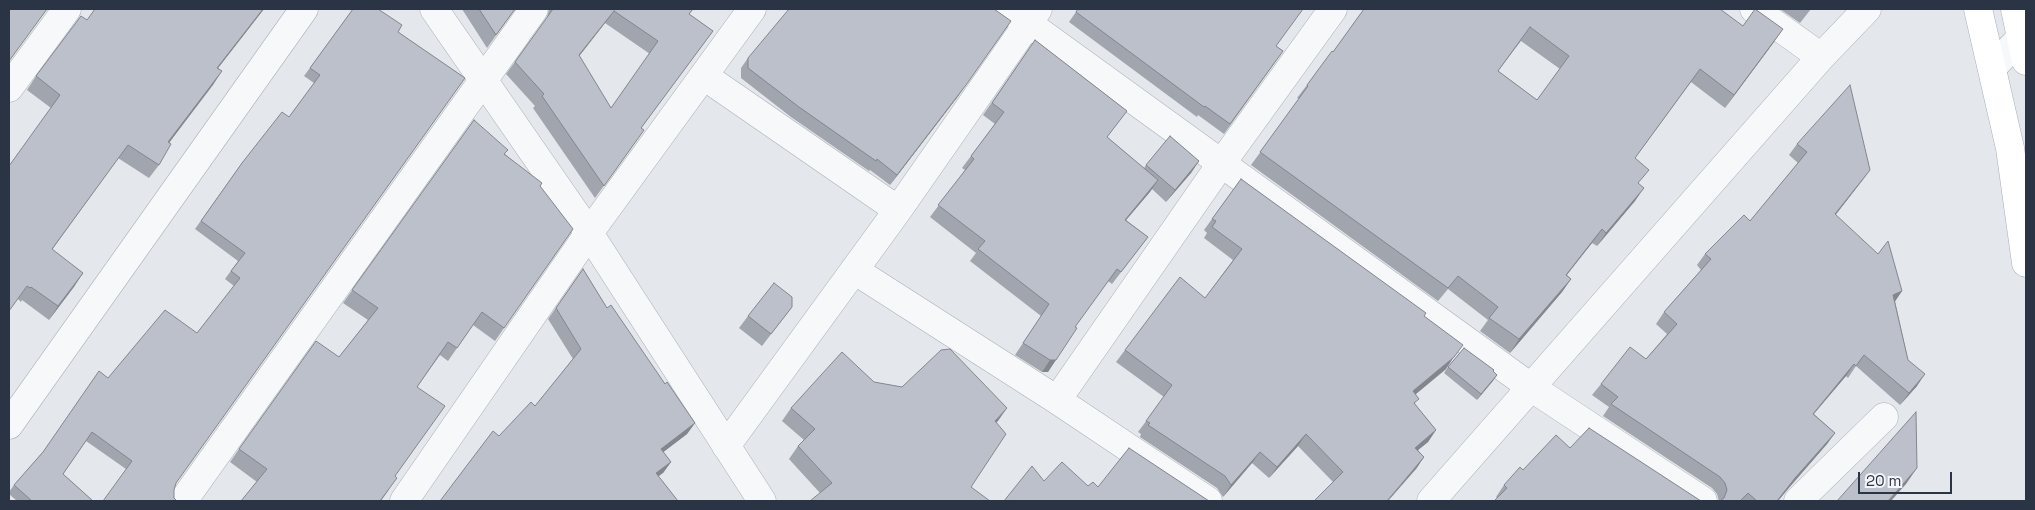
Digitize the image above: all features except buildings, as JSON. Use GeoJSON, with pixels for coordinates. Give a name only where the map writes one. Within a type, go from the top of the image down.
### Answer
{"type":"FeatureCollection","features":[{"type":"Feature","properties":{"kind":"main road"},"geometry":{"type":"LineString","coordinates":[[1978,9],[2010,148],[2026,264]]}},
{"type":"Feature","properties":{"kind":"main road"},"geometry":{"type":"LineString","coordinates":[[2015,9],[2025,44]]}},
{"type":"Feature","properties":{"kind":"street"},"geometry":{"type":"LineString","coordinates":[[9,88],[67,9]]}},
{"type":"Feature","properties":{"kind":"street"},"geometry":{"type":"LineString","coordinates":[[9,425],[304,9]]}},
{"type":"Feature","properties":{"kind":"street"},"geometry":{"type":"LineString","coordinates":[[434,9],[485,80],[589,233],[762,501]]}},
{"type":"Feature","properties":{"kind":"street"},"geometry":{"type":"LineString","coordinates":[[183,501],[534,9]]}},
{"type":"Feature","properties":{"kind":"street"},"geometry":{"type":"LineString","coordinates":[[404,501],[589,233],[752,9]]}},
{"type":"Feature","properties":{"kind":"street"},"geometry":{"type":"LineString","coordinates":[[1057,400],[1221,164],[1333,9]]}},
{"type":"Feature","properties":{"kind":"street"},"geometry":{"type":"LineString","coordinates":[[1754,9],[1821,56]]}},
{"type":"Feature","properties":{"kind":"street"},"geometry":{"type":"LineString","coordinates":[[1431,501],[1821,56],[1867,9]]}},
{"type":"Feature","properties":{"kind":"street"},"geometry":{"type":"LineString","coordinates":[[726,446],[898,210],[1025,13],[1221,164],[1532,388],[1703,501]]}},
{"type":"Feature","properties":{"kind":"street"},"geometry":{"type":"LineString","coordinates":[[1992,68],[2025,44]]}},
{"type":"Feature","properties":{"kind":"street"},"geometry":{"type":"LineString","coordinates":[[704,76],[898,210]]}},
{"type":"Feature","properties":{"kind":"street"},"geometry":{"type":"LineString","coordinates":[[854,270],[1057,400],[1208,501]]}},
{"type":"Feature","properties":{"kind":"street"},"geometry":{"type":"LineString","coordinates":[[1798,501],[1884,417]]}}]}
